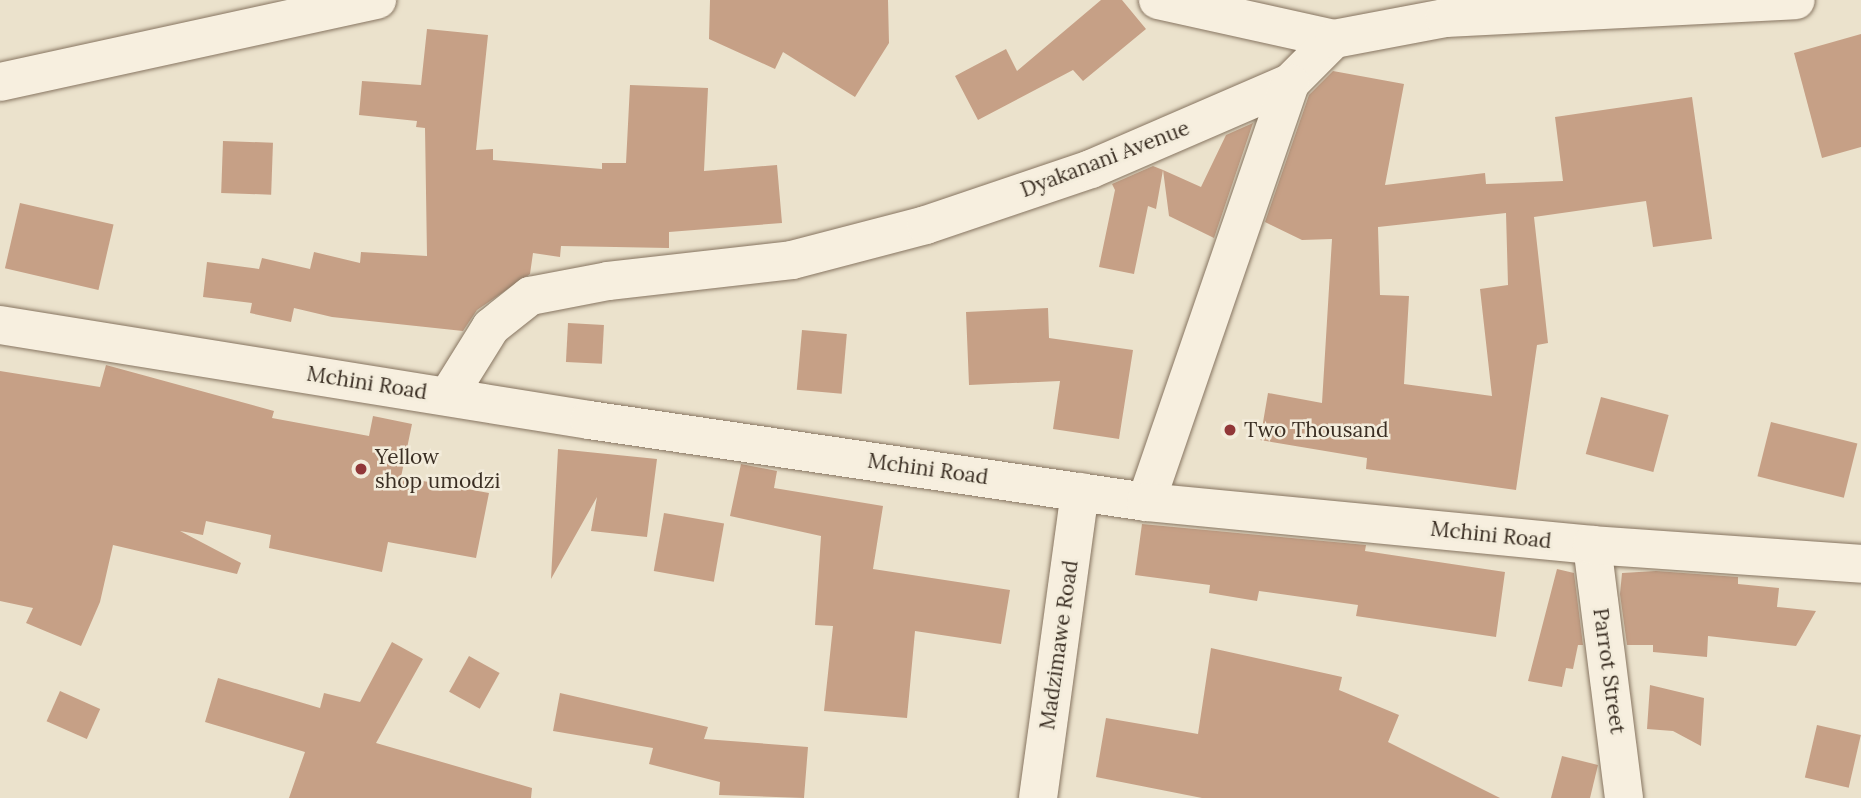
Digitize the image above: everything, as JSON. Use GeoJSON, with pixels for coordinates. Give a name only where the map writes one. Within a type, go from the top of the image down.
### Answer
{"type":"FeatureCollection","features":[{"type":"Feature","properties":{"kind":"street"},"geometry":{"type":"LineString","coordinates":[[0,82],[377,0]]}},
{"type":"Feature","properties":{"kind":"street"},"geometry":{"type":"LineString","coordinates":[[1158,0],[1334,39],[1445,18],[1796,0]]}},
{"type":"Feature","properties":{"kind":"street","name":"Dyakanani Avenue"},"geometry":{"type":"LineString","coordinates":[[448,396],[491,327],[530,296],[608,281],[792,260],[926,225],[1091,169],[1290,83],[1334,39]]}},
{"type":"Feature","properties":{"kind":"street"},"geometry":{"type":"LineString","coordinates":[[1146,502],[1290,83]]}},
{"type":"Feature","properties":{"kind":"street","name":"Mchini Road"},"geometry":{"type":"LineString","coordinates":[[0,325],[1146,502],[1592,545],[1861,564]]}},
{"type":"Feature","properties":{"kind":"street","name":"Madzimawe Road"},"geometry":{"type":"LineString","coordinates":[[1038,798],[1080,492]]}},
{"type":"Feature","properties":{"kind":"street","name":"Parrot Street"},"geometry":{"type":"LineString","coordinates":[[1592,545],[1624,798]]}},
{"type":"Feature","properties":{"kind":"building"},"geometry":{"type":"Polygon","coordinates":[[[710,0],[888,0],[889,43],[855,97],[783,52],[775,69],[709,39],[710,0]]]}},
{"type":"Feature","properties":{"kind":"building"},"geometry":{"type":"Polygon","coordinates":[[[1101,0],[1122,0],[1146,29],[1083,81],[1073,70],[978,120],[955,76],[1006,49],[1017,71],[1101,0]]]}},
{"type":"Feature","properties":{"kind":"building"},"geometry":{"type":"Polygon","coordinates":[[[427,29],[488,35],[476,150],[493,149],[493,160],[602,169],[602,163],[626,163],[630,85],[708,88],[704,171],[777,165],[782,223],[669,232],[669,248],[561,246],[560,257],[533,253],[530,274],[477,310],[463,331],[332,317],[294,308],[291,322],[250,313],[252,303],[203,297],[207,262],[259,269],[262,258],[310,269],[314,252],[360,263],[361,252],[427,256],[425,128],[416,127],[417,121],[359,115],[362,81],[421,85],[427,29]]]}},
{"type":"Feature","properties":{"kind":"building"},"geometry":{"type":"Polygon","coordinates":[[[1861,34],[1861,147],[1822,158],[1794,53],[1861,34]]]}},
{"type":"Feature","properties":{"kind":"building"},"geometry":{"type":"Polygon","coordinates":[[[1333,71],[1404,84],[1385,185],[1485,173],[1486,184],[1563,181],[1555,117],[1692,97],[1712,239],[1653,247],[1646,201],[1534,217],[1548,343],[1537,345],[1516,490],[1366,469],[1367,458],[1260,440],[1268,393],[1322,403],[1332,239],[1302,240],[1265,222],[1309,95],[1333,71]],[[1506,213],[1378,227],[1380,295],[1409,296],[1404,384],[1492,396],[1480,289],[1508,285],[1506,213]]]}},
{"type":"Feature","properties":{"kind":"building"},"geometry":{"type":"Polygon","coordinates":[[[1253,123],[1214,238],[1169,216],[1163,170],[1201,187],[1226,135],[1253,123]]]}},
{"type":"Feature","properties":{"kind":"building"},"geometry":{"type":"Polygon","coordinates":[[[223,141],[273,143],[271,195],[221,193],[223,141]]]}},
{"type":"Feature","properties":{"kind":"building"},"geometry":{"type":"Polygon","coordinates":[[[1153,166],[1163,170],[1156,209],[1148,206],[1134,274],[1099,267],[1115,190],[1112,184],[1153,166]]]}},
{"type":"Feature","properties":{"kind":"building"},"geometry":{"type":"Polygon","coordinates":[[[20,203],[114,225],[98,290],[5,268],[20,203]]]}},
{"type":"Feature","properties":{"kind":"building"},"geometry":{"type":"Polygon","coordinates":[[[1048,308],[1049,338],[1133,350],[1119,439],[1053,429],[1060,381],[969,385],[966,312],[1048,308]]]}},
{"type":"Feature","properties":{"kind":"building"},"geometry":{"type":"Polygon","coordinates":[[[568,323],[604,325],[602,364],[566,362],[568,323]]]}},
{"type":"Feature","properties":{"kind":"building"},"geometry":{"type":"Polygon","coordinates":[[[802,330],[847,334],[842,394],[797,390],[802,330]]]}},
{"type":"Feature","properties":{"kind":"building"},"geometry":{"type":"Polygon","coordinates":[[[106,365],[274,411],[272,418],[369,436],[373,416],[412,424],[401,477],[489,493],[476,558],[388,542],[382,572],[269,548],[271,535],[206,521],[203,535],[180,531],[241,563],[237,574],[113,545],[100,602],[81,646],[26,623],[33,608],[0,601],[0,371],[100,387],[106,365]]]}},
{"type":"Feature","properties":{"kind":"building"},"geometry":{"type":"Polygon","coordinates":[[[1601,397],[1669,415],[1653,472],[1586,454],[1601,397]]]}},
{"type":"Feature","properties":{"kind":"building"},"geometry":{"type":"Polygon","coordinates":[[[1771,422],[1857,444],[1844,498],[1757,476],[1771,422]]]}},
{"type":"Feature","properties":{"kind":"building"},"geometry":{"type":"Polygon","coordinates":[[[558,449],[657,459],[647,537],[591,531],[597,497],[551,579],[558,449]]]}},
{"type":"Feature","properties":{"kind":"building"},"geometry":{"type":"Polygon","coordinates":[[[741,464],[777,471],[774,488],[883,506],[873,569],[1010,590],[1001,644],[915,631],[907,718],[824,711],[833,626],[815,625],[821,536],[730,516],[741,464]]]}},
{"type":"Feature","properties":{"kind":"building"},"geometry":{"type":"Polygon","coordinates":[[[664,513],[724,524],[714,582],[654,571],[664,513]]]}},
{"type":"Feature","properties":{"kind":"building"},"geometry":{"type":"Polygon","coordinates":[[[1142,524],[1366,545],[1365,551],[1505,572],[1496,637],[1356,616],[1358,605],[1259,591],[1257,601],[1209,593],[1210,585],[1135,575],[1142,524]]]}},
{"type":"Feature","properties":{"kind":"building"},"geometry":{"type":"Polygon","coordinates":[[[1557,569],[1574,573],[1583,645],[1578,645],[1573,669],[1566,668],[1562,687],[1528,681],[1557,569]]]}},
{"type":"Feature","properties":{"kind":"building"},"geometry":{"type":"Polygon","coordinates":[[[1656,571],[1738,577],[1738,584],[1779,588],[1777,607],[1816,611],[1796,646],[1708,636],[1707,657],[1653,652],[1653,645],[1627,645],[1620,594],[1622,573],[1656,571]]]}},
{"type":"Feature","properties":{"kind":"building"},"geometry":{"type":"Polygon","coordinates":[[[392,642],[423,659],[376,743],[532,788],[531,798],[289,798],[305,752],[205,722],[218,678],[320,708],[324,693],[360,702],[392,642]]]}},
{"type":"Feature","properties":{"kind":"building"},"geometry":{"type":"Polygon","coordinates":[[[1211,648],[1342,677],[1339,690],[1399,715],[1388,742],[1500,798],[1202,798],[1096,777],[1106,718],[1198,734],[1211,648]]]}},
{"type":"Feature","properties":{"kind":"building"},"geometry":{"type":"Polygon","coordinates":[[[469,656],[500,673],[480,709],[449,692],[469,656]]]}},
{"type":"Feature","properties":{"kind":"building"},"geometry":{"type":"Polygon","coordinates":[[[1650,685],[1704,698],[1701,746],[1673,731],[1647,729],[1650,685]]]}},
{"type":"Feature","properties":{"kind":"building"},"geometry":{"type":"Polygon","coordinates":[[[60,691],[100,709],[87,739],[47,721],[60,691]]]}},
{"type":"Feature","properties":{"kind":"building"},"geometry":{"type":"Polygon","coordinates":[[[560,693],[708,727],[704,739],[808,747],[804,798],[719,795],[720,782],[649,764],[653,748],[553,731],[560,693]]]}},
{"type":"Feature","properties":{"kind":"building"},"geometry":{"type":"Polygon","coordinates":[[[1817,725],[1861,735],[1849,788],[1805,778],[1817,725]]]}},
{"type":"Feature","properties":{"kind":"building"},"geometry":{"type":"Polygon","coordinates":[[[1562,756],[1598,765],[1590,798],[1551,798],[1562,756]]]}},
{"type":"Feature","properties":{"kind":"place","name":"Two Thousand"},"geometry":{"type":"Point","coordinates":[1230,430]}},
{"type":"Feature","properties":{"kind":"place","name":"Yellow shop umodzi"},"geometry":{"type":"Point","coordinates":[361,469]}}]}
